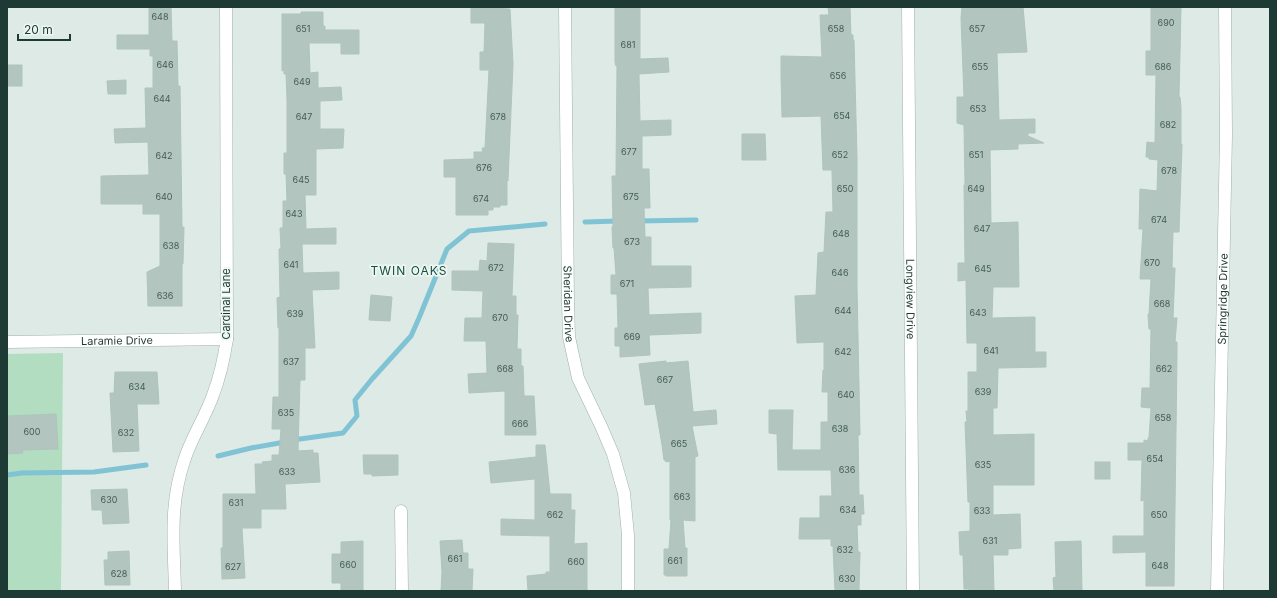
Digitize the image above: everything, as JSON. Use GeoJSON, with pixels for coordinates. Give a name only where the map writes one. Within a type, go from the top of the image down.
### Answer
{"type":"FeatureCollection","features":[{"type":"Feature","properties":{"kind":"street","name":"Cardinal Lane"},"geometry":{"type":"LineString","coordinates":[[175,591],[173,517],[177,488],[186,455],[214,394],[224,361],[227,339],[226,7]]}},
{"type":"Feature","properties":{"kind":"street","name":"Sheridan Drive"},"geometry":{"type":"LineString","coordinates":[[565,7],[569,337],[578,378],[602,426],[613,454],[624,493],[628,535],[628,591]]}},
{"type":"Feature","properties":{"kind":"street","name":"Longview Drive"},"geometry":{"type":"LineString","coordinates":[[908,7],[913,591]]}},
{"type":"Feature","properties":{"kind":"street","name":"Springridge Drive"},"geometry":{"type":"LineString","coordinates":[[1217,591],[1226,135],[1225,7]]}},
{"type":"Feature","properties":{"kind":"street","name":"Laramie Drive"},"geometry":{"type":"LineString","coordinates":[[7,342],[227,339]]}},
{"type":"Feature","properties":{"kind":"street"},"geometry":{"type":"LineString","coordinates":[[401,511],[402,591]]}},
{"type":"Feature","properties":{"kind":"green space"},"geometry":{"type":"Polygon","coordinates":[[[63,353],[61,591],[7,591],[7,354],[63,353]]]}},
{"type":"Feature","properties":{"kind":"building"},"geometry":{"type":"Polygon","coordinates":[[[149,7],[171,7],[172,41],[177,41],[178,86],[180,86],[182,227],[184,227],[182,306],[148,306],[147,272],[160,266],[160,214],[143,214],[143,204],[101,204],[101,176],[149,175],[148,142],[115,143],[114,129],[146,128],[145,88],[153,88],[153,56],[150,56],[150,49],[117,49],[117,35],[149,35],[149,7]]]}},
{"type":"Feature","properties":{"kind":"building"},"geometry":{"type":"Polygon","coordinates":[[[471,7],[510,9],[513,64],[507,205],[493,207],[493,210],[488,210],[488,215],[456,215],[456,177],[444,177],[444,160],[474,159],[474,152],[483,152],[482,148],[485,148],[489,70],[480,70],[480,52],[484,52],[485,23],[471,23],[471,7]]]}},
{"type":"Feature","properties":{"kind":"building"},"geometry":{"type":"Polygon","coordinates":[[[615,7],[640,7],[640,59],[668,58],[669,72],[639,74],[640,121],[671,120],[671,135],[642,136],[642,169],[649,169],[650,208],[644,208],[645,237],[651,237],[651,266],[691,266],[691,287],[648,288],[649,315],[701,313],[701,333],[649,335],[650,355],[620,357],[620,346],[615,346],[615,328],[618,328],[617,294],[611,294],[611,275],[616,275],[612,227],[612,176],[616,176],[617,66],[615,62],[615,7]]]}},
{"type":"Feature","properties":{"kind":"building"},"geometry":{"type":"Polygon","coordinates":[[[828,7],[850,7],[851,35],[853,35],[854,40],[857,158],[857,287],[860,435],[858,435],[859,495],[863,495],[864,514],[861,514],[861,525],[857,525],[858,552],[860,552],[859,591],[835,591],[833,546],[831,546],[831,539],[799,539],[800,518],[820,518],[820,496],[832,496],[831,470],[778,470],[777,434],[769,433],[769,410],[793,410],[792,450],[821,450],[821,422],[828,422],[828,392],[822,392],[824,342],[797,343],[795,296],[816,295],[818,253],[824,252],[826,212],[833,212],[832,170],[823,170],[821,116],[782,117],[781,56],[822,57],[820,15],[829,15],[828,7]]]}},
{"type":"Feature","properties":{"kind":"building"},"geometry":{"type":"Polygon","coordinates":[[[962,7],[1023,7],[1027,52],[997,53],[999,120],[1035,119],[1035,133],[1028,133],[1028,136],[1044,143],[1018,144],[1018,149],[990,150],[991,223],[1018,222],[1019,287],[993,287],[992,318],[1035,317],[1035,352],[1046,352],[1046,367],[998,368],[997,408],[993,408],[993,435],[1034,434],[1034,485],[993,485],[993,515],[1020,514],[1021,548],[1008,549],[1008,555],[993,555],[994,591],[969,591],[969,589],[964,589],[963,555],[960,555],[959,532],[970,531],[970,502],[968,502],[965,422],[967,422],[966,411],[968,411],[968,372],[977,372],[977,343],[967,343],[966,280],[958,281],[958,263],[965,263],[964,125],[957,123],[957,97],[964,97],[961,18],[962,7]]]}},
{"type":"Feature","properties":{"kind":"building"},"geometry":{"type":"Polygon","coordinates":[[[1151,7],[1181,7],[1179,97],[1181,108],[1182,144],[1179,232],[1173,232],[1172,268],[1175,268],[1173,318],[1177,318],[1175,342],[1177,342],[1177,355],[1174,586],[1146,586],[1146,552],[1113,553],[1113,536],[1144,536],[1144,500],[1141,501],[1142,460],[1128,460],[1128,443],[1144,443],[1144,440],[1148,441],[1151,408],[1141,407],[1142,388],[1150,388],[1151,329],[1149,329],[1148,314],[1151,279],[1140,279],[1143,229],[1139,229],[1140,189],[1157,191],[1158,160],[1149,159],[1149,157],[1146,157],[1147,142],[1155,143],[1156,75],[1146,75],[1146,51],[1151,51],[1151,7]]]}},
{"type":"Feature","properties":{"kind":"building"},"geometry":{"type":"Polygon","coordinates":[[[301,12],[323,12],[323,26],[325,26],[325,30],[359,30],[359,54],[341,54],[341,43],[309,43],[310,73],[318,72],[318,88],[341,87],[342,100],[320,101],[320,129],[344,129],[343,148],[316,149],[316,195],[305,195],[306,229],[336,228],[336,244],[302,244],[303,273],[339,272],[339,289],[312,290],[315,348],[305,348],[305,380],[300,380],[298,451],[313,450],[313,453],[318,453],[320,482],[285,484],[286,509],[261,509],[261,528],[242,528],[245,578],[222,579],[221,548],[223,548],[223,494],[256,494],[255,464],[263,464],[262,462],[272,461],[272,455],[279,455],[281,429],[272,429],[273,397],[279,397],[279,328],[277,298],[280,297],[280,228],[283,228],[283,201],[287,201],[286,174],[284,174],[284,153],[287,153],[287,99],[286,74],[284,74],[284,70],[282,71],[282,14],[301,14],[301,12]]]}},
{"type":"Feature","properties":{"kind":"building"},"geometry":{"type":"Polygon","coordinates":[[[7,65],[22,65],[22,86],[7,86],[7,65]]]}},
{"type":"Feature","properties":{"kind":"building"},"geometry":{"type":"Polygon","coordinates":[[[126,80],[126,94],[108,94],[107,81],[126,80]]]}},
{"type":"Feature","properties":{"kind":"building"},"geometry":{"type":"Polygon","coordinates":[[[742,134],[765,134],[766,160],[742,160],[742,134]]]}},
{"type":"Feature","properties":{"kind":"building"},"geometry":{"type":"Polygon","coordinates":[[[488,243],[514,244],[512,296],[516,296],[516,315],[518,315],[517,349],[521,349],[524,396],[534,396],[536,435],[505,435],[505,391],[469,393],[468,374],[487,373],[486,341],[464,341],[465,318],[482,318],[483,291],[452,290],[452,271],[479,271],[480,260],[487,261],[488,243]]]}},
{"type":"Feature","properties":{"kind":"building"},"geometry":{"type":"Polygon","coordinates":[[[371,295],[392,297],[390,321],[369,320],[371,295]]]}},
{"type":"Feature","properties":{"kind":"building"},"geometry":{"type":"Polygon","coordinates":[[[666,361],[666,363],[688,361],[693,412],[716,410],[717,424],[692,426],[698,456],[695,457],[695,521],[683,520],[685,548],[687,548],[687,576],[664,575],[664,549],[669,549],[671,520],[670,461],[666,462],[664,460],[655,404],[645,405],[639,364],[666,361]]]}},
{"type":"Feature","properties":{"kind":"building"},"geometry":{"type":"Polygon","coordinates":[[[115,372],[157,372],[159,404],[137,404],[139,451],[113,452],[110,393],[114,393],[115,372]]]}},
{"type":"Feature","properties":{"kind":"building"},"geometry":{"type":"Polygon","coordinates":[[[56,414],[58,449],[22,450],[23,453],[7,454],[7,416],[56,414]]]}},
{"type":"Feature","properties":{"kind":"building"},"geometry":{"type":"Polygon","coordinates":[[[536,445],[545,445],[550,494],[571,494],[571,510],[575,510],[574,544],[587,543],[587,591],[528,591],[527,576],[546,574],[546,572],[550,572],[550,536],[501,535],[501,519],[535,520],[535,479],[491,483],[489,462],[536,457],[536,445]]]}},
{"type":"Feature","properties":{"kind":"building"},"geometry":{"type":"Polygon","coordinates":[[[363,455],[398,455],[398,475],[372,476],[372,474],[364,474],[363,455]]]}},
{"type":"Feature","properties":{"kind":"building"},"geometry":{"type":"Polygon","coordinates":[[[1095,462],[1110,462],[1110,479],[1095,479],[1095,462]]]}},
{"type":"Feature","properties":{"kind":"building"},"geometry":{"type":"Polygon","coordinates":[[[127,489],[129,523],[103,524],[102,510],[92,510],[91,490],[127,489]]]}},
{"type":"Feature","properties":{"kind":"building"},"geometry":{"type":"Polygon","coordinates":[[[462,540],[463,553],[468,553],[468,569],[473,569],[472,591],[441,591],[442,572],[440,541],[462,540]]]}},
{"type":"Feature","properties":{"kind":"building"},"geometry":{"type":"Polygon","coordinates":[[[363,541],[363,591],[341,591],[341,583],[332,583],[332,554],[341,554],[341,542],[363,541]]]}},
{"type":"Feature","properties":{"kind":"building"},"geometry":{"type":"Polygon","coordinates":[[[1081,541],[1082,591],[1054,591],[1053,578],[1056,577],[1055,542],[1081,541]]]}},
{"type":"Feature","properties":{"kind":"building"},"geometry":{"type":"Polygon","coordinates":[[[129,551],[130,585],[105,585],[104,560],[108,560],[108,552],[129,551]]]}},
{"type":"Feature","properties":{"kind":"waterway"},"geometry":{"type":"LineString","coordinates":[[638,221],[696,220]]}},
{"type":"Feature","properties":{"kind":"waterway"},"geometry":{"type":"LineString","coordinates":[[585,222],[618,221]]}},
{"type":"Feature","properties":{"kind":"waterway"},"geometry":{"type":"LineString","coordinates":[[293,440],[343,433],[357,416],[355,400],[411,336],[447,249],[469,231],[545,224]]}},
{"type":"Feature","properties":{"kind":"waterway"},"geometry":{"type":"LineString","coordinates":[[218,456],[285,442]]}},
{"type":"Feature","properties":{"kind":"waterway"},"geometry":{"type":"LineString","coordinates":[[7,475],[22,473],[94,472],[146,465]]}},
{"type":"Feature","properties":{"kind":"district","name":"TWIN OAKS"},"geometry":{"type":"Point","coordinates":[409,271]}}]}
